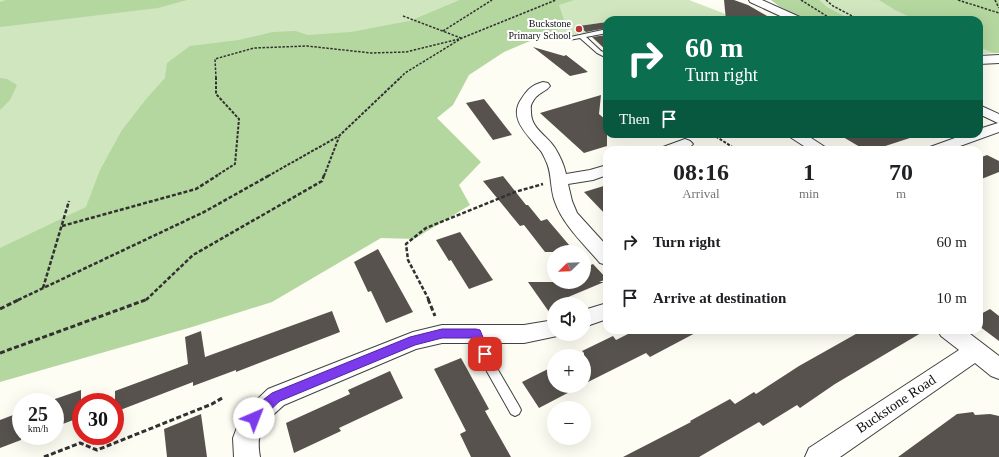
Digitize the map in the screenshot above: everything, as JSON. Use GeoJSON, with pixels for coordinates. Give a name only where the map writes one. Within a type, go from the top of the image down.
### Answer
{"type":"FeatureCollection","features":[{"type":"Feature","properties":{"kind":"street"},"geometry":{"type":"LineString","coordinates":[[754,0],[789,16]]}},
{"type":"Feature","properties":{"kind":"street"},"geometry":{"type":"LineString","coordinates":[[983,60],[999,59]]}},
{"type":"Feature","properties":{"kind":"street"},"geometry":{"type":"LineString","coordinates":[[543,86],[534,90],[524,104],[524,118],[530,130],[548,149],[556,165],[563,201],[570,216],[603,253]]}},
{"type":"Feature","properties":{"kind":"street"},"geometry":{"type":"LineString","coordinates":[[983,111],[999,118]]}},
{"type":"Feature","properties":{"kind":"street"},"geometry":{"type":"LineString","coordinates":[[983,133],[999,127]]}},
{"type":"Feature","properties":{"kind":"street"},"geometry":{"type":"LineString","coordinates":[[801,138],[814,146]]}},
{"type":"Feature","properties":{"kind":"street"},"geometry":{"type":"LineString","coordinates":[[946,146],[968,138]]}},
{"type":"Feature","properties":{"kind":"street"},"geometry":{"type":"LineString","coordinates":[[674,146],[684,144]]}},
{"type":"Feature","properties":{"kind":"street"},"geometry":{"type":"LineString","coordinates":[[558,180],[593,175],[603,171]]}},
{"type":"Feature","properties":{"kind":"street"},"geometry":{"type":"LineString","coordinates":[[591,317],[603,312]]}},
{"type":"Feature","properties":{"kind":"street"},"geometry":{"type":"LineString","coordinates":[[247,457],[245,448],[249,425],[258,412],[276,397],[414,341],[442,334],[524,334],[547,330]]}},
{"type":"Feature","properties":{"kind":"street"},"geometry":{"type":"LineString","coordinates":[[954,334],[999,369]]}},
{"type":"Feature","properties":{"kind":"street","name":"Buckstone Road"},"geometry":{"type":"LineString","coordinates":[[818,457],[975,351]]}},
{"type":"Feature","properties":{"kind":"lane"},"geometry":{"type":"LineString","coordinates":[[568,38],[603,32]]}},
{"type":"Feature","properties":{"kind":"lane"},"geometry":{"type":"LineString","coordinates":[[582,36],[603,54]]}},
{"type":"Feature","properties":{"kind":"lane"},"geometry":{"type":"LineString","coordinates":[[476,333],[489,365],[515,410]]}},
{"type":"Feature","properties":{"kind":"path"},"geometry":{"type":"LineString","coordinates":[[442,32],[492,0]]}},
{"type":"Feature","properties":{"kind":"path"},"geometry":{"type":"LineString","coordinates":[[62,226],[196,189],[235,164],[240,119],[216,94],[215,59],[254,48],[308,46],[371,52],[406,52],[462,38],[556,0]]}},
{"type":"Feature","properties":{"kind":"path"},"geometry":{"type":"LineString","coordinates":[[801,0],[827,16]]}},
{"type":"Feature","properties":{"kind":"path"},"geometry":{"type":"LineString","coordinates":[[826,0],[852,16]]}},
{"type":"Feature","properties":{"kind":"path"},"geometry":{"type":"LineString","coordinates":[[958,0],[999,13]]}},
{"type":"Feature","properties":{"kind":"path"},"geometry":{"type":"LineString","coordinates":[[995,0],[999,8]]}},
{"type":"Feature","properties":{"kind":"path"},"geometry":{"type":"LineString","coordinates":[[402,16],[442,32],[462,38]]}},
{"type":"Feature","properties":{"kind":"path"},"geometry":{"type":"LineString","coordinates":[[0,309],[204,212],[339,136],[405,73],[462,38]]}},
{"type":"Feature","properties":{"kind":"path"},"geometry":{"type":"LineString","coordinates":[[0,353],[147,300],[193,255],[322,181],[339,136]]}},
{"type":"Feature","properties":{"kind":"path"},"geometry":{"type":"LineString","coordinates":[[718,138],[731,146]]}},
{"type":"Feature","properties":{"kind":"path"},"geometry":{"type":"LineString","coordinates":[[442,334],[425,291],[408,260],[406,244],[426,228],[515,192],[558,180]]}},
{"type":"Feature","properties":{"kind":"path"},"geometry":{"type":"LineString","coordinates":[[43,289],[69,201]]}},
{"type":"Feature","properties":{"kind":"path"},"geometry":{"type":"LineString","coordinates":[[44,457],[80,443],[97,450],[212,404],[224,397]]}},
{"type":"Feature","properties":{"kind":"green space"},"geometry":{"type":"Polygon","coordinates":[[[0,0],[459,0],[409,21],[0,283],[0,0]]]}},
{"type":"Feature","properties":{"kind":"green space"},"geometry":{"type":"Polygon","coordinates":[[[6,0],[187,0],[158,8],[0,27],[0,2],[6,0]]]}},
{"type":"Feature","properties":{"kind":"green space"},"geometry":{"type":"Polygon","coordinates":[[[459,0],[574,0],[559,5],[566,26],[504,52],[469,75],[453,105],[437,118],[481,162],[459,185],[470,205],[414,239],[381,238],[272,302],[192,327],[0,382],[0,248],[86,207],[100,170],[122,130],[165,78],[167,63],[190,46],[239,40],[273,32],[295,31],[308,35],[351,32],[409,21],[459,0]]]}},
{"type":"Feature","properties":{"kind":"green space","name":"Buckstone Primary School"},"geometry":{"type":"Polygon","coordinates":[[[561,0],[689,0],[731,16],[603,16],[603,23],[586,25],[593,32],[562,37],[531,13],[561,0]]]}},
{"type":"Feature","properties":{"kind":"green space"},"geometry":{"type":"Polygon","coordinates":[[[771,0],[999,0],[999,53],[983,54],[983,16],[798,16],[771,0]]]}},
{"type":"Feature","properties":{"kind":"green space"},"geometry":{"type":"Polygon","coordinates":[[[771,0],[819,0],[827,7],[844,16],[798,16],[771,0]]]}},
{"type":"Feature","properties":{"kind":"green space"},"geometry":{"type":"Polygon","coordinates":[[[879,0],[999,0],[999,53],[994,53],[983,49],[983,16],[908,16],[879,0]]]}},
{"type":"Feature","properties":{"kind":"green space"},"geometry":{"type":"Polygon","coordinates":[[[0,78],[7,79],[17,85],[10,100],[0,110],[0,78]]]}},
{"type":"Feature","properties":{"kind":"building"},"geometry":{"type":"Polygon","coordinates":[[[724,0],[734,0],[748,5],[767,16],[726,16],[724,0]]]}},
{"type":"Feature","properties":{"kind":"building","name":"Buckstone Primary School"},"geometry":{"type":"Polygon","coordinates":[[[603,23],[603,29],[586,32],[579,26],[603,23]]]}},
{"type":"Feature","properties":{"kind":"building"},"geometry":{"type":"Polygon","coordinates":[[[603,36],[603,47],[592,37],[603,36]]]}},
{"type":"Feature","properties":{"kind":"building"},"geometry":{"type":"Polygon","coordinates":[[[533,47],[564,56],[566,55],[588,72],[570,76],[533,47]]]}},
{"type":"Feature","properties":{"kind":"building"},"geometry":{"type":"Polygon","coordinates":[[[601,95],[599,114],[603,118],[603,138],[607,138],[607,146],[584,153],[540,113],[601,95]]]}},
{"type":"Feature","properties":{"kind":"building"},"geometry":{"type":"Polygon","coordinates":[[[484,99],[512,135],[493,140],[466,103],[484,99]]]}},
{"type":"Feature","properties":{"kind":"building"},"geometry":{"type":"Polygon","coordinates":[[[845,138],[910,138],[885,146],[858,146],[845,138]]]}},
{"type":"Feature","properties":{"kind":"building"},"geometry":{"type":"Polygon","coordinates":[[[987,155],[999,161],[999,172],[983,178],[983,156],[987,155]]]}},
{"type":"Feature","properties":{"kind":"building"},"geometry":{"type":"Polygon","coordinates":[[[503,176],[541,221],[547,219],[569,245],[547,245],[547,252],[545,252],[524,225],[520,226],[483,181],[503,176]]]}},
{"type":"Feature","properties":{"kind":"building"},"geometry":{"type":"Polygon","coordinates":[[[603,186],[603,212],[584,192],[603,186]]]}},
{"type":"Feature","properties":{"kind":"building"},"geometry":{"type":"Polygon","coordinates":[[[460,232],[493,280],[469,289],[451,260],[449,261],[436,240],[460,232]]]}},
{"type":"Feature","properties":{"kind":"building"},"geometry":{"type":"Polygon","coordinates":[[[378,249],[413,312],[386,323],[371,291],[368,292],[354,262],[378,249]]]}},
{"type":"Feature","properties":{"kind":"building"},"geometry":{"type":"Polygon","coordinates":[[[593,264],[603,275],[603,280],[599,282],[603,282],[591,287],[591,265],[593,264]]]}},
{"type":"Feature","properties":{"kind":"building"},"geometry":{"type":"Polygon","coordinates":[[[528,282],[547,282],[547,289],[587,289],[568,297],[547,297],[547,309],[528,282]]]}},
{"type":"Feature","properties":{"kind":"building"},"geometry":{"type":"Polygon","coordinates":[[[990,309],[999,316],[999,341],[983,329],[983,313],[990,309]]]}},
{"type":"Feature","properties":{"kind":"building"},"geometry":{"type":"Polygon","coordinates":[[[332,311],[340,332],[236,372],[236,370],[193,386],[193,382],[124,409],[124,393],[115,393],[115,391],[188,364],[185,337],[201,331],[205,357],[332,311]]]}},
{"type":"Feature","properties":{"kind":"building"},"geometry":{"type":"Polygon","coordinates":[[[628,334],[693,334],[650,357],[646,353],[591,380],[591,349],[586,349],[613,336],[616,340],[628,334]]]}},
{"type":"Feature","properties":{"kind":"building"},"geometry":{"type":"Polygon","coordinates":[[[856,334],[919,334],[835,384],[800,408],[797,405],[763,426],[759,422],[699,457],[623,457],[691,422],[690,421],[730,399],[735,404],[754,392],[756,394],[799,366],[856,334]]]}},
{"type":"Feature","properties":{"kind":"building"},"geometry":{"type":"Polygon","coordinates":[[[461,358],[489,409],[485,411],[511,457],[471,457],[460,434],[466,431],[434,369],[461,358]]]}},
{"type":"Feature","properties":{"kind":"building"},"geometry":{"type":"Polygon","coordinates":[[[547,370],[547,393],[568,393],[552,401],[547,401],[547,404],[539,408],[522,382],[547,370]]]}},
{"type":"Feature","properties":{"kind":"building"},"geometry":{"type":"Polygon","coordinates":[[[390,371],[403,398],[339,428],[341,431],[294,453],[286,423],[350,394],[348,390],[390,371]]]}},
{"type":"Feature","properties":{"kind":"building"},"geometry":{"type":"Polygon","coordinates":[[[81,390],[81,393],[72,393],[81,390]]]}},
{"type":"Feature","properties":{"kind":"building"},"geometry":{"type":"Polygon","coordinates":[[[72,393],[72,420],[64,424],[64,396],[72,393]]]}},
{"type":"Feature","properties":{"kind":"building"},"geometry":{"type":"Polygon","coordinates":[[[973,412],[975,415],[990,414],[999,416],[999,457],[898,457],[957,414],[973,412]]]}},
{"type":"Feature","properties":{"kind":"building"},"geometry":{"type":"Polygon","coordinates":[[[201,414],[207,457],[167,457],[164,429],[201,414]]]}},
{"type":"Feature","properties":{"kind":"building"},"geometry":{"type":"Polygon","coordinates":[[[12,415],[12,443],[0,448],[0,420],[12,415]]]}},
{"type":"Feature","properties":{"kind":"place","name":"Buckstone Primary School"},"geometry":{"type":"Point","coordinates":[579,29]}},
{"type":"Feature","properties":{"kind":"route"},"geometry":{"type":"LineString","coordinates":[[254,418],[258,412],[276,397],[414,341],[442,334],[476,333],[485,354]]}}]}
